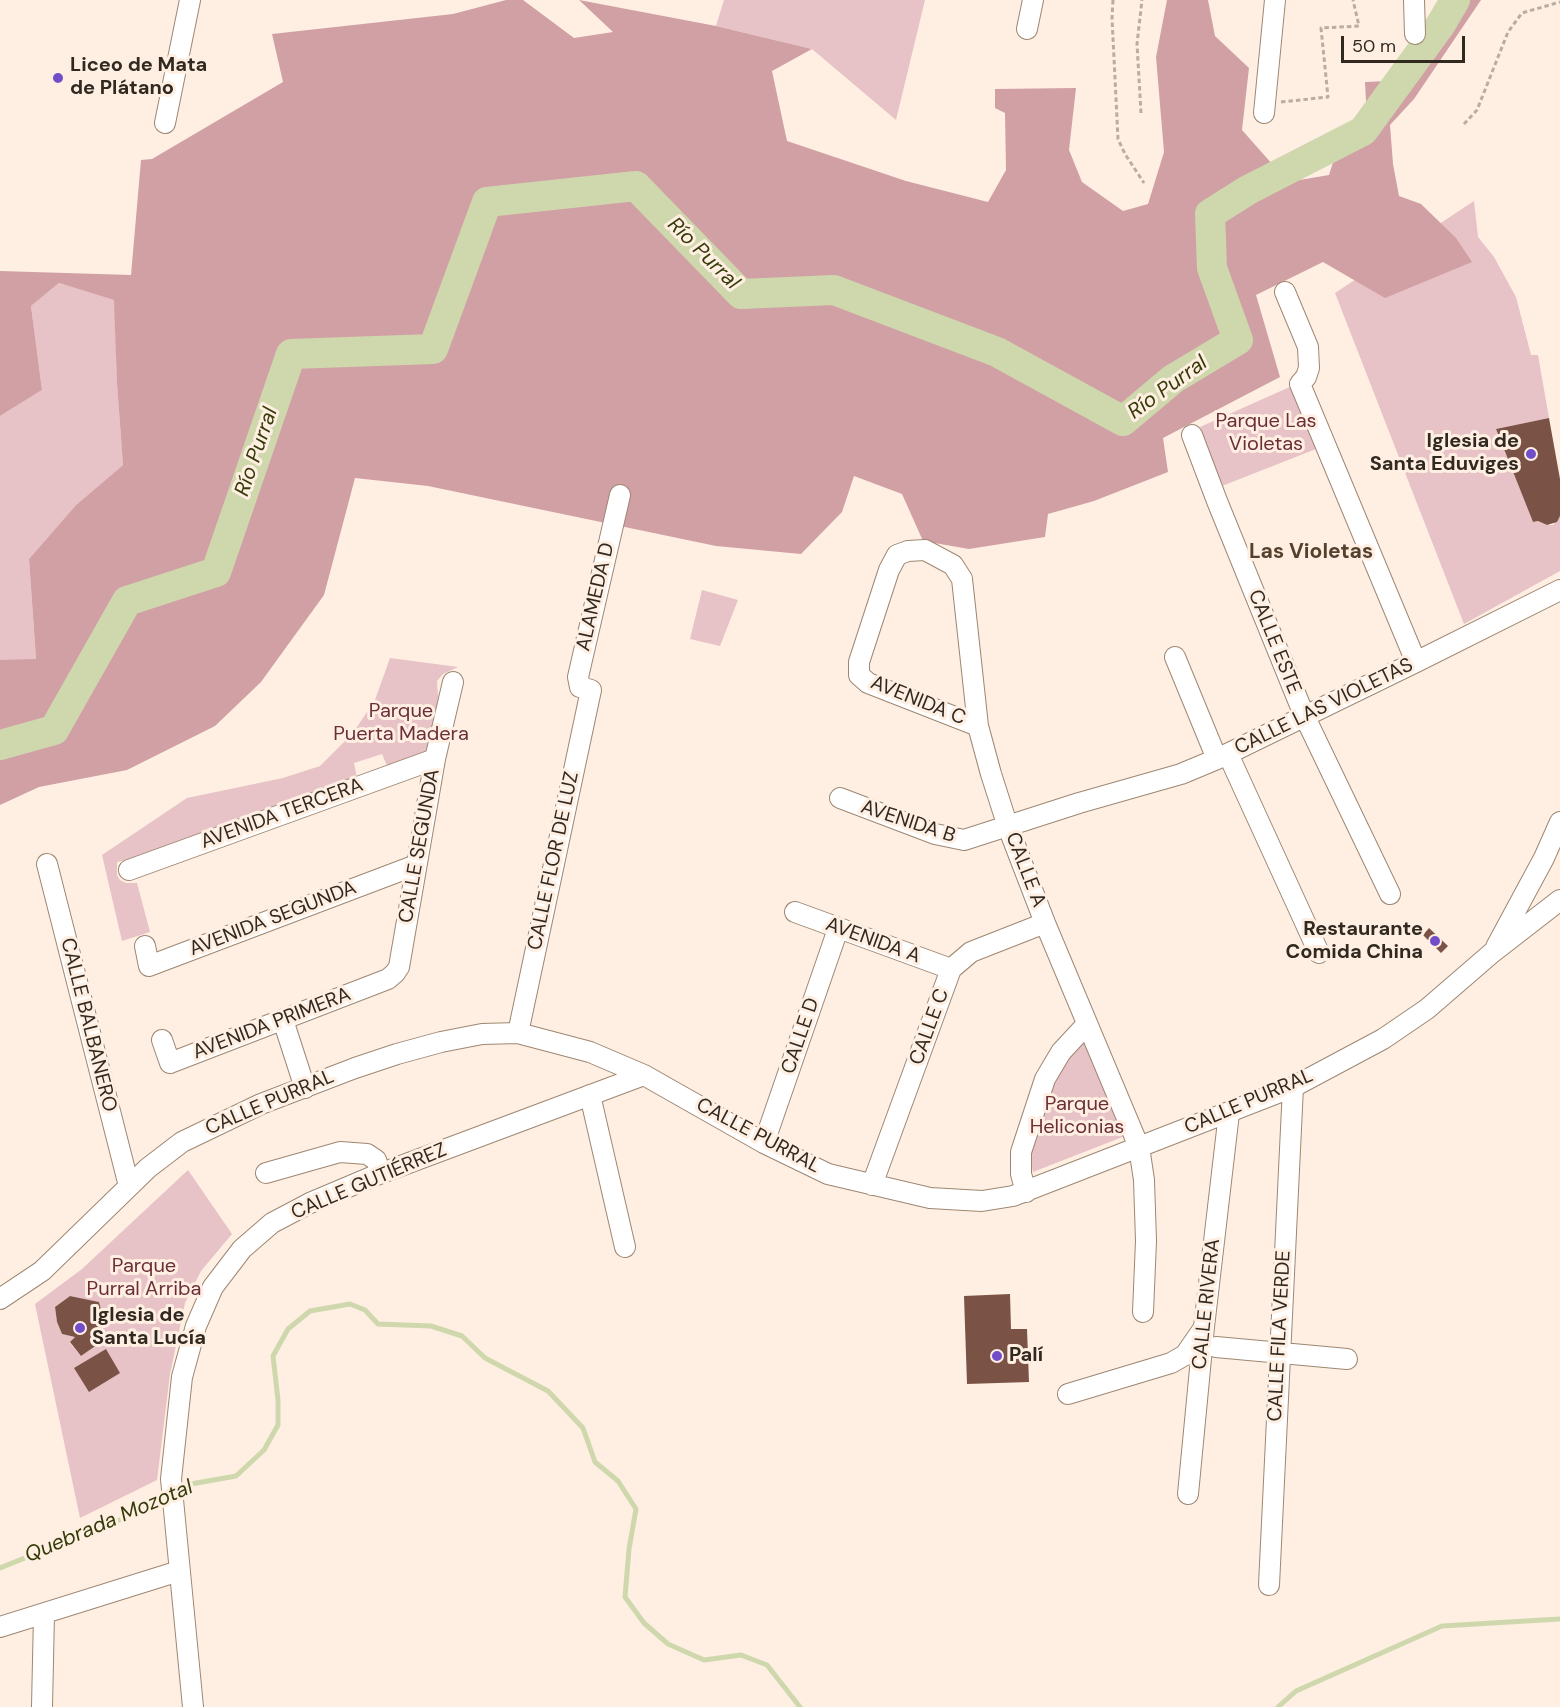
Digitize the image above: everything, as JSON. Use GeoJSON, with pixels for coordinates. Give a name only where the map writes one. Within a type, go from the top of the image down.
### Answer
{"type":"FeatureCollection","features":[{"type":"Feature","properties":{"kind":"street"},"geometry":{"type":"LineString","coordinates":[[165,123],[190,0]]}},
{"type":"Feature","properties":{"kind":"street"},"geometry":{"type":"LineString","coordinates":[[1027,29],[1033,0]]}},
{"type":"Feature","properties":{"kind":"street"},"geometry":{"type":"LineString","coordinates":[[1264,109],[1275,0]]}},
{"type":"Feature","properties":{"kind":"street"},"geometry":{"type":"LineString","coordinates":[[1414,0],[1415,34]]}},
{"type":"Feature","properties":{"kind":"street"},"geometry":{"type":"LineString","coordinates":[[1285,292],[1308,347],[1309,368],[1300,384],[1416,662]]}},
{"type":"Feature","properties":{"kind":"street","name":"CALLE ESTE"},"geometry":{"type":"LineString","coordinates":[[1192,435],[1304,715],[1390,894]]}},
{"type":"Feature","properties":{"kind":"street","name":"ALAMEDA D"},"geometry":{"type":"LineString","coordinates":[[591,690],[580,687],[578,677],[620,495]]}},
{"type":"Feature","properties":{"kind":"street","name":"CALLE A"},"geometry":{"type":"LineString","coordinates":[[858,675],[862,652],[889,570],[897,555],[908,551],[925,550],[952,565],[962,579],[978,726],[991,774],[1045,923],[1139,1147],[1144,1180],[1146,1241],[1143,1312]]}},
{"type":"Feature","properties":{"kind":"street","name":"CALLE LAS VIOLETAS"},"geometry":{"type":"LineString","coordinates":[[1079,803],[1181,774],[1222,756],[1560,590]]}},
{"type":"Feature","properties":{"kind":"street"},"geometry":{"type":"LineString","coordinates":[[1175,657],[1318,953]]}},
{"type":"Feature","properties":{"kind":"street","name":"AVENIDA C"},"geometry":{"type":"LineString","coordinates":[[858,675],[867,683],[978,726]]}},
{"type":"Feature","properties":{"kind":"street","name":"CALLE SEGUNDA"},"geometry":{"type":"LineString","coordinates":[[395,973],[399,967],[435,759],[453,682]]}},
{"type":"Feature","properties":{"kind":"street","name":"CALLE FLOR DE LUZ"},"geometry":{"type":"LineString","coordinates":[[518,1033],[591,690]]}},
{"type":"Feature","properties":{"kind":"street","name":"AVENIDA TERCERA"},"geometry":{"type":"LineString","coordinates":[[129,870],[435,759]]}},
{"type":"Feature","properties":{"kind":"street","name":"AVENIDA B"},"geometry":{"type":"LineString","coordinates":[[840,798],[951,838],[964,840],[1079,803]]}},
{"type":"Feature","properties":{"kind":"street"},"geometry":{"type":"LineString","coordinates":[[1493,952],[1544,858],[1560,822]]}},
{"type":"Feature","properties":{"kind":"street","name":"CALLE BALBANERO"},"geometry":{"type":"LineString","coordinates":[[47,864],[129,1186]]}},
{"type":"Feature","properties":{"kind":"street","name":"AVENIDA SEGUNDA"},"geometry":{"type":"LineString","coordinates":[[145,945],[149,966],[416,865]]}},
{"type":"Feature","properties":{"kind":"street","name":"CALLE PURRAL"},"geometry":{"type":"LineString","coordinates":[[0,1299],[42,1271],[148,1168],[182,1142],[261,1104],[397,1054],[482,1034],[518,1033],[590,1052],[644,1075],[764,1143],[828,1174],[930,1198],[982,1202],[1013,1196],[1293,1087],[1383,1040],[1427,1009],[1493,952],[1560,900]]}},
{"type":"Feature","properties":{"kind":"street","name":"AVENIDA A"},"geometry":{"type":"LineString","coordinates":[[795,912],[951,969]]}},
{"type":"Feature","properties":{"kind":"street","name":"CALLE C"},"geometry":{"type":"LineString","coordinates":[[873,1185],[951,969],[971,952],[1045,923]]}},
{"type":"Feature","properties":{"kind":"street","name":"CALLE D"},"geometry":{"type":"LineString","coordinates":[[764,1143],[838,929]]}},
{"type":"Feature","properties":{"kind":"street","name":"AVENIDA PRIMERA"},"geometry":{"type":"LineString","coordinates":[[162,1040],[170,1063],[388,979],[395,973]]}},
{"type":"Feature","properties":{"kind":"street"},"geometry":{"type":"LineString","coordinates":[[283,1020],[305,1088]]}},
{"type":"Feature","properties":{"kind":"street"},"geometry":{"type":"LineString","coordinates":[[1026,1192],[1021,1174],[1021,1152],[1045,1079],[1061,1052],[1087,1024]]}},
{"type":"Feature","properties":{"kind":"street","name":"CALLE GUTIÉRREZ"},"geometry":{"type":"LineString","coordinates":[[194,1707],[171,1479],[182,1377],[196,1326],[213,1287],[242,1249],[273,1223],[310,1203],[381,1173],[644,1075]]}},
{"type":"Feature","properties":{"kind":"street","name":"CALLE FILA VERDE"},"geometry":{"type":"LineString","coordinates":[[1269,1585],[1293,1087]]}},
{"type":"Feature","properties":{"kind":"street"},"geometry":{"type":"LineString","coordinates":[[590,1095],[625,1247]]}},
{"type":"Feature","properties":{"kind":"street","name":"CALLE RIVERA"},"geometry":{"type":"LineString","coordinates":[[1188,1494],[1204,1327],[1229,1113]]}},
{"type":"Feature","properties":{"kind":"street"},"geometry":{"type":"LineString","coordinates":[[266,1173],[340,1152],[367,1154],[376,1160],[381,1173]]}},
{"type":"Feature","properties":{"kind":"street"},"geometry":{"type":"LineString","coordinates":[[1068,1394],[1171,1363],[1185,1355],[1204,1327]]}},
{"type":"Feature","properties":{"kind":"street"},"geometry":{"type":"LineString","coordinates":[[1216,1347],[1347,1359]]}},
{"type":"Feature","properties":{"kind":"street"},"geometry":{"type":"LineString","coordinates":[[0,1628],[179,1571]]}},
{"type":"Feature","properties":{"kind":"street"},"geometry":{"type":"LineString","coordinates":[[42,1707],[44,1614]]}},
{"type":"Feature","properties":{"kind":"path"},"geometry":{"type":"LineString","coordinates":[[1113,0],[1118,139],[1144,183]]}},
{"type":"Feature","properties":{"kind":"path"},"geometry":{"type":"LineString","coordinates":[[1142,0],[1137,44],[1142,113]]}},
{"type":"Feature","properties":{"kind":"path"},"geometry":{"type":"LineString","coordinates":[[1264,109],[1328,97],[1321,28],[1359,26],[1353,0]]}},
{"type":"Feature","properties":{"kind":"path"},"geometry":{"type":"LineString","coordinates":[[1464,124],[1477,110],[1508,32],[1522,14],[1560,3]]}},
{"type":"Feature","properties":{"kind":"green space"},"geometry":{"type":"Polygon","coordinates":[[[724,0],[925,0],[896,120],[812,49],[716,26],[724,0]]]}},
{"type":"Feature","properties":{"kind":"green space"},"geometry":{"type":"Polygon","coordinates":[[[1474,201],[1478,237],[1494,257],[1516,297],[1531,355],[1538,355],[1549,418],[1496,429],[1533,522],[1553,525],[1560,516],[1560,571],[1464,624],[1335,293],[1474,201]]]}},
{"type":"Feature","properties":{"kind":"green space"},"geometry":{"type":"Polygon","coordinates":[[[59,283],[115,300],[117,384],[123,465],[76,505],[29,559],[36,660],[0,660],[0,416],[42,390],[31,306],[59,283]]]}},
{"type":"Feature","properties":{"kind":"green space","name":"Parque Las Violetas"},"geometry":{"type":"Polygon","coordinates":[[[1292,386],[1316,449],[1222,486],[1200,427],[1292,386]]]}},
{"type":"Feature","properties":{"kind":"green space"},"geometry":{"type":"Polygon","coordinates":[[[702,590],[738,600],[720,646],[690,639],[702,590]]]}},
{"type":"Feature","properties":{"kind":"green space","name":"Parque Puerta Madera"},"geometry":{"type":"Polygon","coordinates":[[[390,658],[458,667],[443,674],[437,681],[439,710],[431,751],[388,768],[382,754],[354,763],[357,778],[142,857],[117,862],[117,875],[120,880],[126,883],[137,883],[150,932],[122,941],[102,855],[187,798],[283,778],[320,766],[353,733],[375,700],[390,658]]]}},
{"type":"Feature","properties":{"kind":"green space","name":"Parque Heliconias"},"geometry":{"type":"Polygon","coordinates":[[[1085,1038],[1125,1136],[1033,1172],[1028,1151],[1064,1054],[1085,1038]]]}},
{"type":"Feature","properties":{"kind":"green space","name":"Parque Purral Arriba"},"geometry":{"type":"Polygon","coordinates":[[[188,1170],[232,1234],[201,1271],[185,1303],[170,1374],[157,1480],[80,1518],[35,1304],[82,1269],[188,1170]],[[70,1296],[55,1307],[57,1322],[62,1334],[75,1337],[70,1343],[81,1356],[104,1340],[101,1336],[102,1313],[99,1302],[70,1296]]]}},
{"type":"Feature","properties":{"kind":"shaded area"},"geometry":{"type":"Polygon","coordinates":[[[506,0],[523,0],[574,38],[613,32],[579,0],[716,26],[812,49],[772,71],[787,141],[906,181],[988,202],[1006,170],[1005,113],[995,108],[995,89],[1076,88],[1069,150],[1082,182],[1123,211],[1148,204],[1164,152],[1156,57],[1167,0],[1208,0],[1215,36],[1249,68],[1242,130],[1288,182],[1329,175],[1335,156],[1367,121],[1365,82],[1411,80],[1435,21],[1447,0],[1481,0],[1414,99],[1390,125],[1393,164],[1399,196],[1421,204],[1456,238],[1472,262],[1385,298],[1323,262],[1256,295],[1280,377],[1163,438],[1168,472],[1094,501],[1048,514],[1045,537],[969,549],[923,541],[902,494],[854,476],[842,512],[801,554],[716,546],[428,486],[355,478],[324,595],[261,682],[215,726],[127,770],[39,787],[0,805],[0,660],[36,659],[29,559],[76,505],[123,465],[114,300],[59,283],[31,306],[42,390],[0,416],[0,271],[131,275],[141,160],[152,159],[283,82],[272,34],[453,14],[506,0]]]}},
{"type":"Feature","properties":{"kind":"building","name":"Iglesia de Santa Eduviges"},"geometry":{"type":"Polygon","coordinates":[[[1549,418],[1560,479],[1560,516],[1557,522],[1547,525],[1538,521],[1533,522],[1496,429],[1549,418]]]}},
{"type":"Feature","properties":{"kind":"building","name":"Restaurante Comida China"},"geometry":{"type":"Polygon","coordinates":[[[1429,928],[1448,946],[1441,953],[1423,935],[1429,928]]]}},
{"type":"Feature","properties":{"kind":"building","name":"Palí"},"geometry":{"type":"Polygon","coordinates":[[[1010,1294],[1011,1329],[1027,1329],[1029,1382],[967,1384],[964,1296],[1010,1294]]]}},
{"type":"Feature","properties":{"kind":"building","name":"Iglesia de Santa Lucía"},"geometry":{"type":"Polygon","coordinates":[[[70,1296],[99,1302],[102,1313],[101,1336],[104,1340],[81,1356],[70,1342],[75,1337],[62,1334],[57,1322],[55,1307],[70,1296]]]}},
{"type":"Feature","properties":{"kind":"building"},"geometry":{"type":"Polygon","coordinates":[[[106,1349],[120,1373],[89,1392],[74,1368],[106,1349]]]}},
{"type":"Feature","properties":{"kind":"waterway","name":"Río Purral"},"geometry":{"type":"LineString","coordinates":[[0,745],[54,730],[127,601],[216,572],[291,354],[433,349],[487,202],[636,186],[741,294],[834,290],[997,352],[1123,421],[1173,379],[1238,340],[1212,268],[1210,214],[1248,190],[1363,131],[1441,24],[1455,0]]}},
{"type":"Feature","properties":{"kind":"waterway","name":"Quebrada Mozotal"},"geometry":{"type":"LineString","coordinates":[[178,1492],[191,1484],[236,1476],[264,1450],[278,1425],[278,1400],[273,1356],[288,1329],[310,1311],[350,1304],[365,1310],[378,1324],[431,1326],[462,1336],[485,1358],[548,1391],[583,1428],[595,1462],[618,1481],[636,1509],[629,1549],[625,1597],[644,1623],[668,1644],[704,1660],[741,1655],[767,1665],[800,1707]]}},
{"type":"Feature","properties":{"kind":"waterway","name":"Quebrada Mozotal"},"geometry":{"type":"LineString","coordinates":[[0,1568],[167,1499]]}},
{"type":"Feature","properties":{"kind":"waterway","name":"Quebrada Mozotal"},"geometry":{"type":"LineString","coordinates":[[1278,1707],[1296,1691],[1442,1626],[1560,1619]]}},
{"type":"Feature","properties":{"kind":"place","name":"Liceo de Mata de Plátano"},"geometry":{"type":"Point","coordinates":[58,78]}},
{"type":"Feature","properties":{"kind":"place","name":"Iglesia de Santa Eduviges"},"geometry":{"type":"Point","coordinates":[1531,454]}},
{"type":"Feature","properties":{"kind":"place","name":"Restaurante Comida China"},"geometry":{"type":"Point","coordinates":[1435,941]}},
{"type":"Feature","properties":{"kind":"place","name":"Iglesia de Santa Lucía"},"geometry":{"type":"Point","coordinates":[80,1328]}},
{"type":"Feature","properties":{"kind":"place","name":"Palí"},"geometry":{"type":"Point","coordinates":[997,1356]}},
{"type":"Feature","properties":{"kind":"district","name":"Las Violetas"},"geometry":{"type":"Point","coordinates":[1311,552]}}]}
